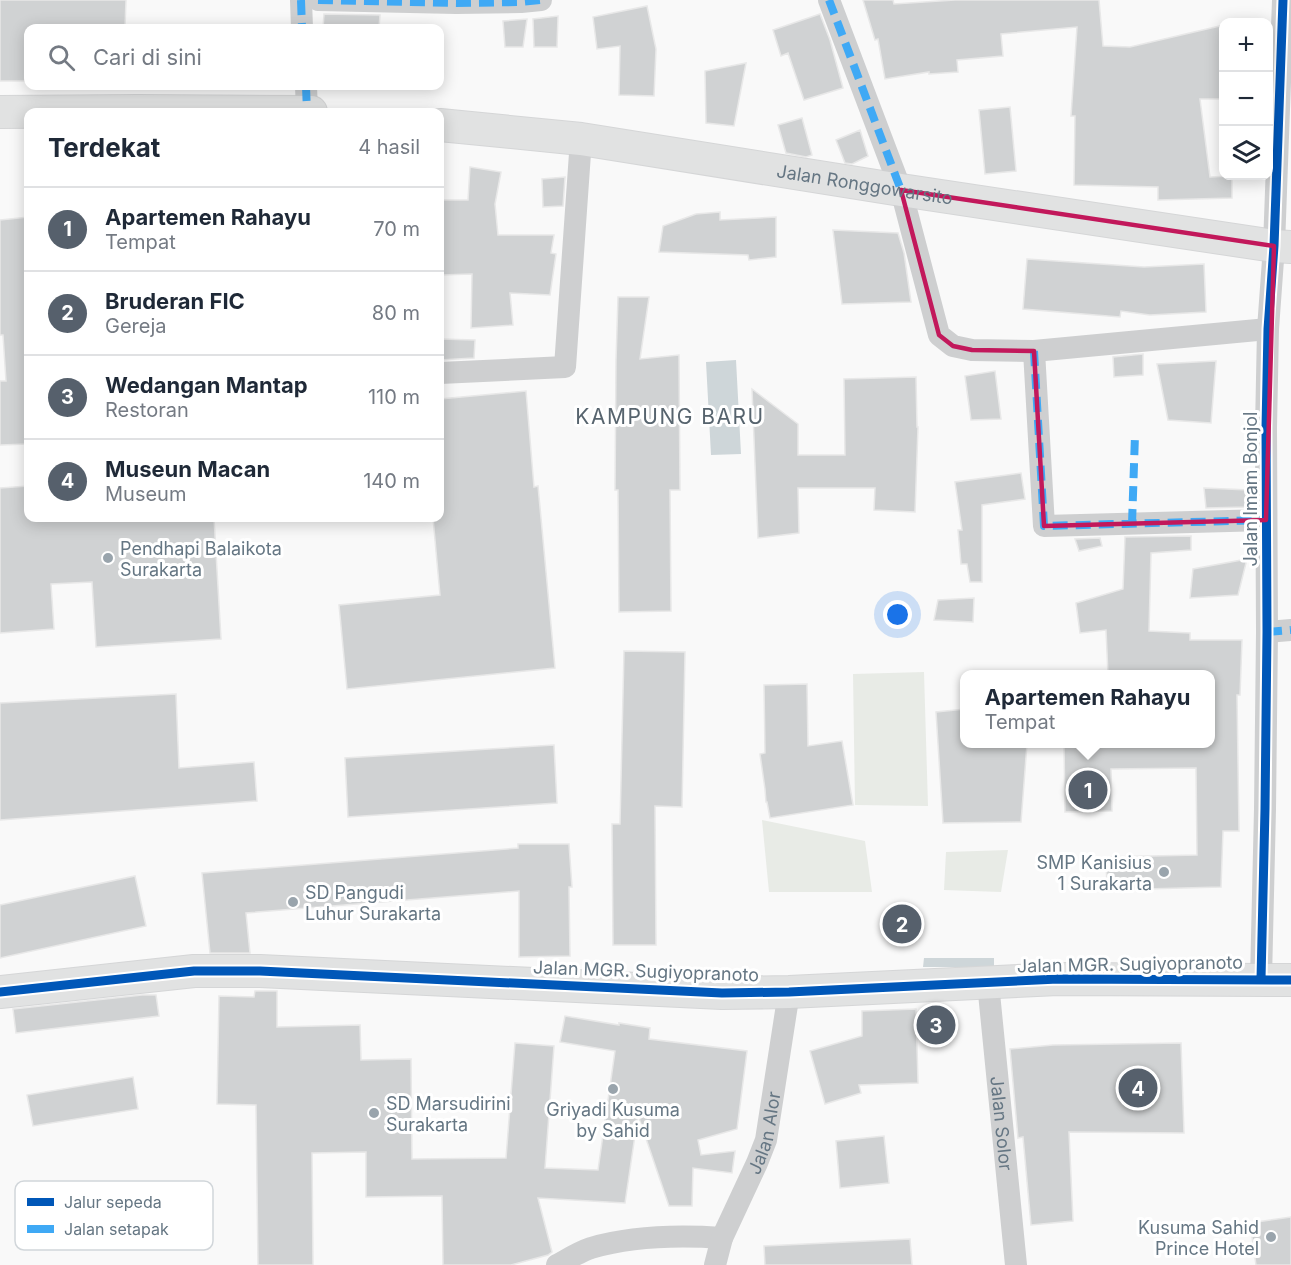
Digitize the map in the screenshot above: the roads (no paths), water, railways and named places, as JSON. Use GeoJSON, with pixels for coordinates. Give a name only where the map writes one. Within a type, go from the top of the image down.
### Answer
{"type":"FeatureCollection","features":[{"type":"Feature","properties":{"kind":"street"},"geometry":{"type":"LineString","coordinates":[[301,0],[302,24]]}},
{"type":"Feature","properties":{"kind":"street"},"geometry":{"type":"LineString","coordinates":[[318,0],[456,3],[528,1]]}},
{"type":"Feature","properties":{"kind":"street"},"geometry":{"type":"LineString","coordinates":[[829,0],[901,190],[939,335],[953,346],[972,350],[1034,351],[1268,329]]}},
{"type":"Feature","properties":{"kind":"street","name":"Jalan Imam Bonjol"},"geometry":{"type":"LineString","coordinates":[[1276,980],[1266,520],[1268,329],[1282,246],[1285,9]]}},
{"type":"Feature","properties":{"kind":"street"},"geometry":{"type":"LineString","coordinates":[[306,90],[309,108]]}},
{"type":"Feature","properties":{"kind":"street"},"geometry":{"type":"LineString","coordinates":[[0,112],[24,112]]}},
{"type":"Feature","properties":{"kind":"street","name":"Jalan Ronggowarsito"},"geometry":{"type":"LineString","coordinates":[[444,125],[581,139],[901,190],[1282,246]]}},
{"type":"Feature","properties":{"kind":"street"},"geometry":{"type":"LineString","coordinates":[[444,373],[565,367],[581,139]]}},
{"type":"Feature","properties":{"kind":"street"},"geometry":{"type":"LineString","coordinates":[[1034,351],[1044,526],[1266,520]]}},
{"type":"Feature","properties":{"kind":"street"},"geometry":{"type":"LineString","coordinates":[[1267,632],[1291,630]]}},
{"type":"Feature","properties":{"kind":"street","name":"Jalan MGR. Sugiyopranoto"},"geometry":{"type":"LineString","coordinates":[[0,992],[172,973],[221,970],[722,993],[1058,979],[1276,980]]}},
{"type":"Feature","properties":{"kind":"street","name":"Jalan Solor"},"geometry":{"type":"LineString","coordinates":[[988,983],[1016,1265]]}},
{"type":"Feature","properties":{"kind":"street","name":"Jalan Alor"},"geometry":{"type":"LineString","coordinates":[[715,1265],[722,1238],[766,1140],[789,992]]}},
{"type":"Feature","properties":{"kind":"street"},"geometry":{"type":"LineString","coordinates":[[557,1265],[589,1249],[625,1241],[666,1237],[722,1238]]}},
{"type":"Feature","properties":{"kind":"place","name":"Pendhapi Balaikota Surakarta"},"geometry":{"type":"Point","coordinates":[108,558]}},
{"type":"Feature","properties":{"kind":"place","name":"Apartemen Rahayu"},"geometry":{"type":"Point","coordinates":[1088,790]}},
{"type":"Feature","properties":{"kind":"place","name":"SMP Kanisius 1 Surakarta"},"geometry":{"type":"Point","coordinates":[1164,872]}},
{"type":"Feature","properties":{"kind":"place","name":"SD Pangudi Luhur Surakarta"},"geometry":{"type":"Point","coordinates":[293,902]}},
{"type":"Feature","properties":{"kind":"place","name":"Bruderan FIC"},"geometry":{"type":"Point","coordinates":[902,924]}},
{"type":"Feature","properties":{"kind":"place","name":"Wedangan Mantap"},"geometry":{"type":"Point","coordinates":[936,1025]}},
{"type":"Feature","properties":{"kind":"place","name":"Museun Macan"},"geometry":{"type":"Point","coordinates":[1138,1088]}},
{"type":"Feature","properties":{"kind":"place","name":"Griyadi Kusuma by Sahid"},"geometry":{"type":"Point","coordinates":[613,1089]}},
{"type":"Feature","properties":{"kind":"place","name":"SD Marsudirini Surakarta"},"geometry":{"type":"Point","coordinates":[374,1113]}},
{"type":"Feature","properties":{"kind":"place","name":"Kusuma Sahid Prince Hotel"},"geometry":{"type":"Point","coordinates":[1271,1237]}},
{"type":"Feature","properties":{"kind":"district","name":"KAMPUNG BARU"},"geometry":{"type":"Point","coordinates":[670,416]}}]}
